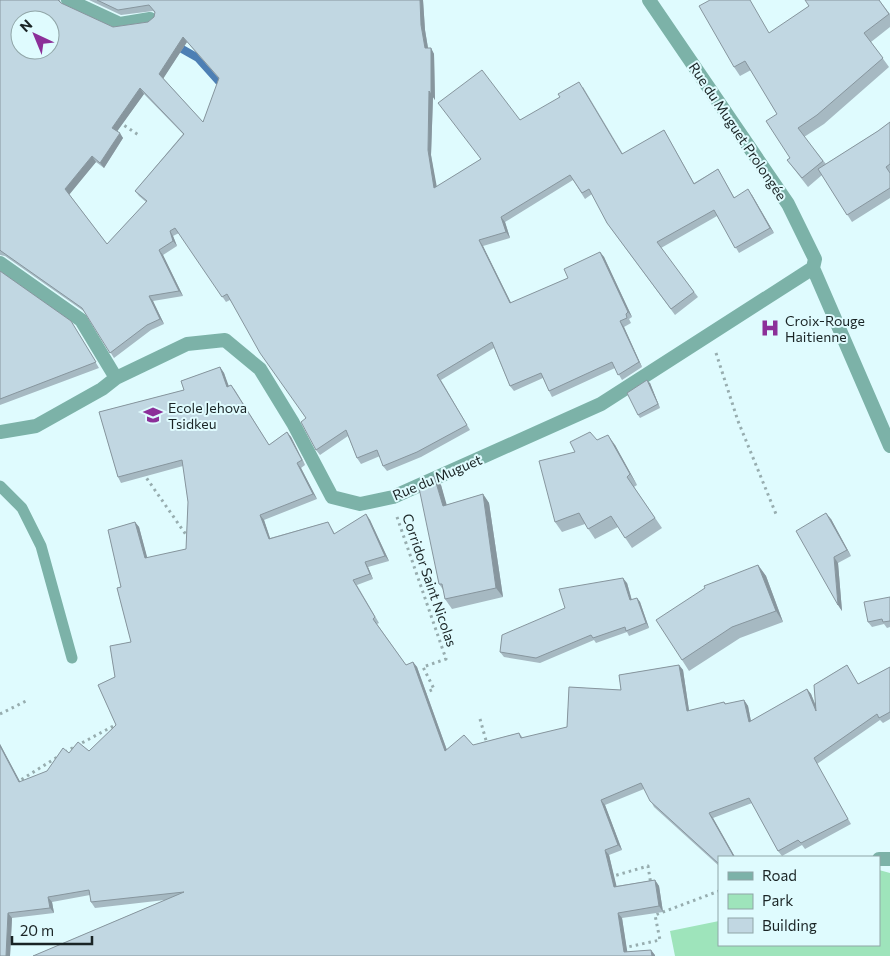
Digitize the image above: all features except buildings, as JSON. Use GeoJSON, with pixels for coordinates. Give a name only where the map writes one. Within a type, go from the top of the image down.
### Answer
{"type":"FeatureCollection","features":[{"type":"Feature","properties":{"kind":"street"},"geometry":{"type":"LineString","coordinates":[[68,0],[120,24],[150,19]]}},
{"type":"Feature","properties":{"kind":"street","name":"Rue du Muguet Prolongée"},"geometry":{"type":"LineString","coordinates":[[649,0],[788,204],[815,259],[813,268],[890,446]]}},
{"type":"Feature","properties":{"kind":"street"},"geometry":{"type":"LineString","coordinates":[[0,263],[81,320],[116,378]]}},
{"type":"Feature","properties":{"kind":"street","name":"Rue du Muguet"},"geometry":{"type":"LineString","coordinates":[[0,432],[17,431],[36,426],[102,390],[116,378],[187,344],[225,340],[260,369],[332,497],[360,504],[393,497],[601,404],[813,268]]}},
{"type":"Feature","properties":{"kind":"lane"},"geometry":{"type":"LineString","coordinates":[[0,486],[22,508],[41,546],[72,658]]}},
{"type":"Feature","properties":{"kind":"path"},"geometry":{"type":"LineString","coordinates":[[117,120],[140,136]]}},
{"type":"Feature","properties":{"kind":"path"},"geometry":{"type":"LineString","coordinates":[[710,334],[738,421],[776,514]]}},
{"type":"Feature","properties":{"kind":"path"},"geometry":{"type":"LineString","coordinates":[[142,468],[144,476],[190,540]]}},
{"type":"Feature","properties":{"kind":"path","name":"Corridor Saint Nicolas"},"geometry":{"type":"LineString","coordinates":[[393,497],[392,503],[446,659],[423,667],[434,689],[420,696]]}},
{"type":"Feature","properties":{"kind":"path"},"geometry":{"type":"LineString","coordinates":[[0,714],[26,701]]}},
{"type":"Feature","properties":{"kind":"path"},"geometry":{"type":"LineString","coordinates":[[8,787],[40,770],[69,749],[127,719]]}},
{"type":"Feature","properties":{"kind":"path"},"geometry":{"type":"LineString","coordinates":[[480,719],[490,749]]}},
{"type":"Feature","properties":{"kind":"path"},"geometry":{"type":"LineString","coordinates":[[606,878],[648,866],[652,890]]}},
{"type":"Feature","properties":{"kind":"path"},"geometry":{"type":"LineString","coordinates":[[655,915],[718,891]]}},
{"type":"Feature","properties":{"kind":"path"},"geometry":{"type":"LineString","coordinates":[[613,950],[660,940],[654,907]]}},
{"type":"Feature","properties":{"kind":"green space"},"geometry":{"type":"Polygon","coordinates":[[[880,870],[890,873],[890,956],[675,956],[670,931],[718,921],[718,946],[880,946],[880,870]]]}},
{"type":"Feature","properties":{"kind":"waterway"},"geometry":{"type":"LineString","coordinates":[[175,45],[198,58],[224,87]]}},
{"type":"Feature","properties":{"kind":"place","name":"Croix-Rouge Haitienne"},"geometry":{"type":"Point","coordinates":[770,328]}},
{"type":"Feature","properties":{"kind":"place","name":"Ecole Jehova Tsidkeu"},"geometry":{"type":"Point","coordinates":[153,415]}}]}
